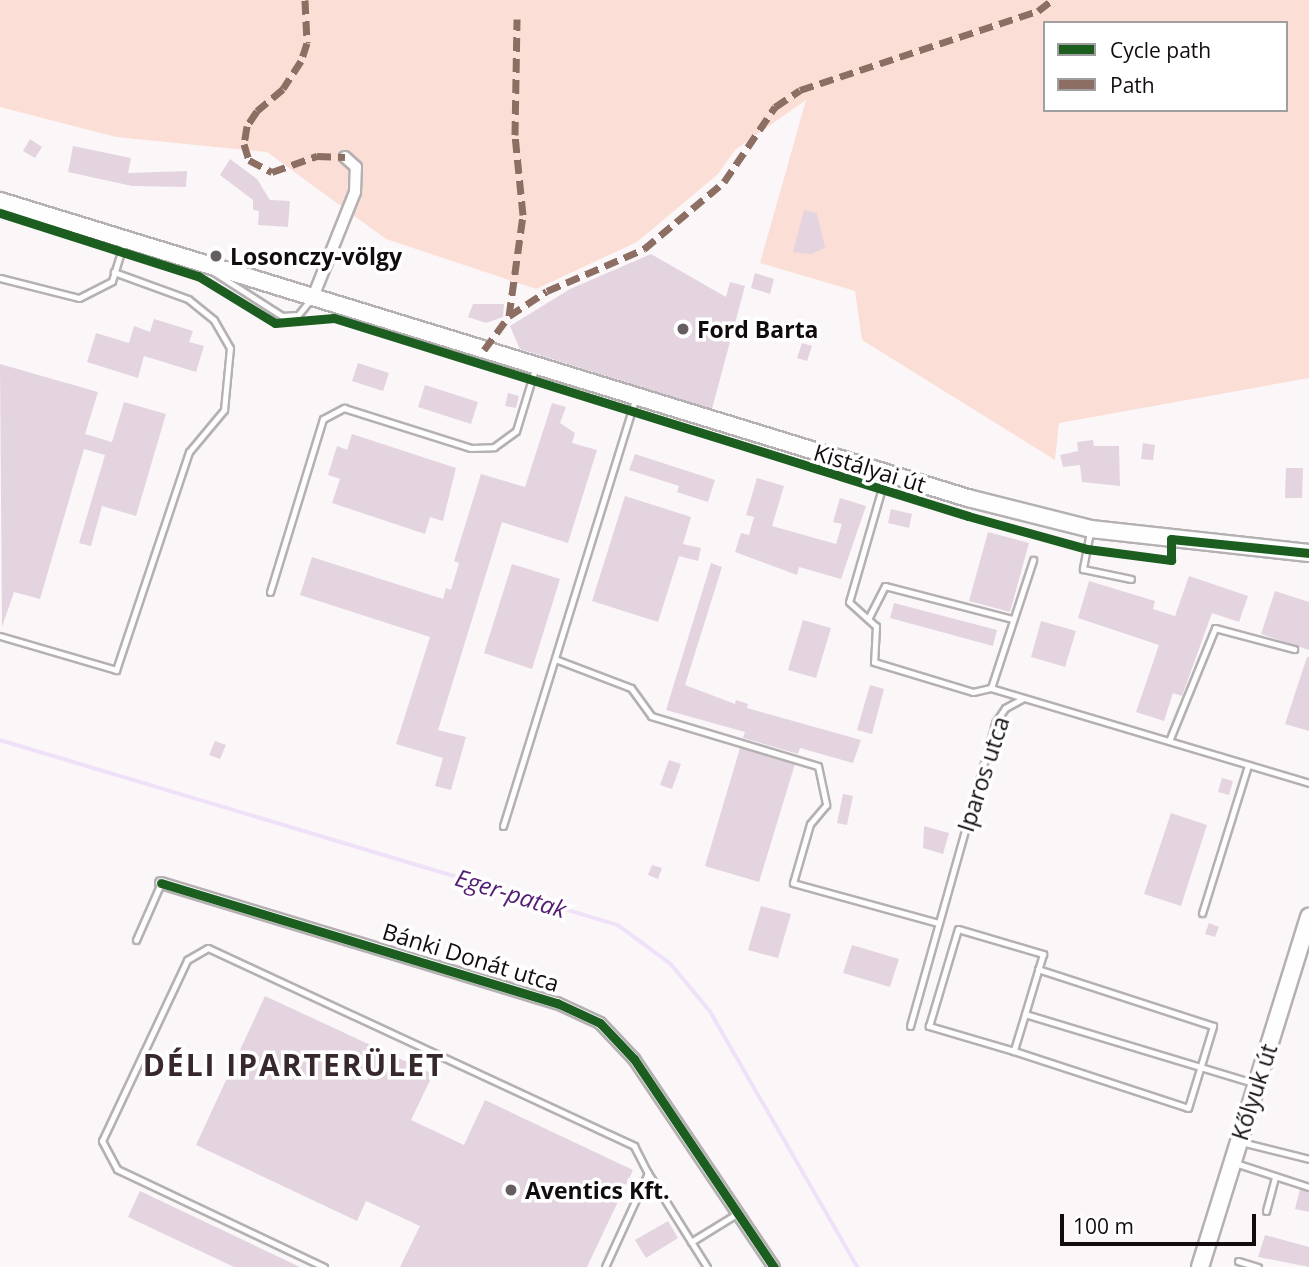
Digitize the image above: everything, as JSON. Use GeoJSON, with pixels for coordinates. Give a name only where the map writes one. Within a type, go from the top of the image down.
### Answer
{"type":"FeatureCollection","features":[{"type":"Feature","properties":{"kind":"main road","name":"Kistályai út"},"geometry":{"type":"LineString","coordinates":[[0,201],[886,473],[1091,529],[1309,553]]}},
{"type":"Feature","properties":{"kind":"main road","name":"Kőlyuk út"},"geometry":{"type":"LineString","coordinates":[[1200,1267],[1309,917]]}},
{"type":"Feature","properties":{"kind":"street"},"geometry":{"type":"LineString","coordinates":[[313,297],[355,192],[356,167],[345,157]]}},
{"type":"Feature","properties":{"kind":"street","name":"Bánki Donát utca"},"geometry":{"type":"LineString","coordinates":[[161,883],[557,1003],[600,1023],[634,1059],[774,1267]]}},
{"type":"Feature","properties":{"kind":"lane"},"geometry":{"type":"LineString","coordinates":[[0,278],[79,298],[112,281],[126,240]]}},
{"type":"Feature","properties":{"kind":"lane"},"geometry":{"type":"LineString","coordinates":[[204,264],[252,301],[282,316],[298,315],[313,297]]}},
{"type":"Feature","properties":{"kind":"lane"},"geometry":{"type":"LineString","coordinates":[[0,636],[117,670],[189,452],[224,410],[230,348],[214,320],[188,299],[114,272]]}},
{"type":"Feature","properties":{"kind":"lane"},"geometry":{"type":"LineString","coordinates":[[270,592],[323,419],[344,408],[471,448],[494,447],[516,431],[536,366]]}},
{"type":"Feature","properties":{"kind":"lane"},"geometry":{"type":"LineString","coordinates":[[503,827],[635,396]]}},
{"type":"Feature","properties":{"kind":"lane"},"geometry":{"type":"LineString","coordinates":[[886,473],[849,602],[876,626],[874,662],[973,692],[991,688],[1022,699]]}},
{"type":"Feature","properties":{"kind":"lane"},"geometry":{"type":"LineString","coordinates":[[1091,529],[1083,569],[1131,579]]}},
{"type":"Feature","properties":{"kind":"lane"},"geometry":{"type":"LineString","coordinates":[[991,688],[1033,560]]}},
{"type":"Feature","properties":{"kind":"lane"},"geometry":{"type":"LineString","coordinates":[[868,619],[884,586],[1013,620]]}},
{"type":"Feature","properties":{"kind":"lane"},"geometry":{"type":"LineString","coordinates":[[1169,741],[1215,628],[1294,649]]}},
{"type":"Feature","properties":{"kind":"lane"},"geometry":{"type":"LineString","coordinates":[[555,659],[631,688],[651,716],[818,766],[826,805],[810,824],[793,883],[938,923]]}},
{"type":"Feature","properties":{"kind":"lane","name":"Iparos utca"},"geometry":{"type":"LineString","coordinates":[[909,1026],[995,723],[1004,708],[1022,699],[1309,783]]}},
{"type":"Feature","properties":{"kind":"lane"},"geometry":{"type":"LineString","coordinates":[[1202,913],[1248,765]]}},
{"type":"Feature","properties":{"kind":"lane"},"geometry":{"type":"LineString","coordinates":[[136,940],[161,883]]}},
{"type":"Feature","properties":{"kind":"lane"},"geometry":{"type":"LineString","coordinates":[[1014,1052],[1038,969],[1043,954],[958,929],[929,1026],[1188,1108],[1213,1026],[1038,969]]}},
{"type":"Feature","properties":{"kind":"lane"},"geometry":{"type":"LineString","coordinates":[[324,1267],[117,1169],[102,1141],[187,960],[208,948],[635,1146],[648,1173],[707,1267]]}},
{"type":"Feature","properties":{"kind":"lane"},"geometry":{"type":"LineString","coordinates":[[1025,1014],[1256,1084]]}},
{"type":"Feature","properties":{"kind":"lane"},"geometry":{"type":"LineString","coordinates":[[1238,1141],[1309,1159]]}},
{"type":"Feature","properties":{"kind":"lane"},"geometry":{"type":"LineString","coordinates":[[1232,1162],[1309,1187]]}},
{"type":"Feature","properties":{"kind":"lane"},"geometry":{"type":"LineString","coordinates":[[605,1267],[648,1173]]}},
{"type":"Feature","properties":{"kind":"lane"},"geometry":{"type":"LineString","coordinates":[[1266,1211],[1275,1178]]}},
{"type":"Feature","properties":{"kind":"lane"},"geometry":{"type":"LineString","coordinates":[[691,1242],[738,1213]]}},
{"type":"Feature","properties":{"kind":"lane"},"geometry":{"type":"LineString","coordinates":[[1238,1261],[1258,1267]]}},
{"type":"Feature","properties":{"kind":"shaded area"},"geometry":{"type":"Polygon","coordinates":[[[0,0],[1309,0],[1309,378],[1059,423],[1055,460],[862,340],[855,291],[760,263],[806,100],[735,150],[718,174],[637,242],[536,289],[386,239],[267,152],[116,137],[0,107],[0,0]]]}},
{"type":"Feature","properties":{"kind":"building"},"geometry":{"type":"Polygon","coordinates":[[[30,139],[42,147],[35,158],[23,151],[30,139]]]}},
{"type":"Feature","properties":{"kind":"building"},"geometry":{"type":"Polygon","coordinates":[[[73,146],[131,158],[128,173],[187,171],[186,187],[132,186],[68,172],[73,146]]]}},
{"type":"Feature","properties":{"kind":"building"},"geometry":{"type":"Polygon","coordinates":[[[230,159],[257,179],[270,200],[290,201],[288,227],[258,225],[259,211],[253,210],[253,200],[220,175],[230,159]]]}},
{"type":"Feature","properties":{"kind":"building"},"geometry":{"type":"Polygon","coordinates":[[[804,210],[817,213],[825,248],[811,254],[793,252],[804,210]]]}},
{"type":"Feature","properties":{"kind":"building"},"geometry":{"type":"Polygon","coordinates":[[[651,254],[726,297],[730,282],[745,286],[712,409],[520,349],[510,326],[570,289],[651,254]]]}},
{"type":"Feature","properties":{"kind":"building"},"geometry":{"type":"Polygon","coordinates":[[[755,273],[774,279],[770,294],[751,288],[755,273]]]}},
{"type":"Feature","properties":{"kind":"building"},"geometry":{"type":"Polygon","coordinates":[[[473,304],[504,304],[503,317],[486,323],[468,317],[473,304]]]}},
{"type":"Feature","properties":{"kind":"building"},"geometry":{"type":"Polygon","coordinates":[[[154,319],[193,331],[189,342],[204,346],[196,372],[144,356],[138,378],[87,362],[96,333],[129,343],[134,326],[150,332],[154,319]]]}},
{"type":"Feature","properties":{"kind":"building"},"geometry":{"type":"Polygon","coordinates":[[[802,343],[812,346],[807,361],[797,358],[802,343]]]}},
{"type":"Feature","properties":{"kind":"building"},"geometry":{"type":"Polygon","coordinates":[[[358,363],[389,373],[383,391],[352,381],[358,363]]]}},
{"type":"Feature","properties":{"kind":"building"},"geometry":{"type":"Polygon","coordinates":[[[0,364],[98,392],[85,434],[112,442],[124,402],[166,414],[136,516],[102,506],[91,546],[79,543],[105,455],[84,449],[40,599],[14,592],[2,627],[0,364]]]}},
{"type":"Feature","properties":{"kind":"building"},"geometry":{"type":"Polygon","coordinates":[[[425,385],[478,402],[471,424],[418,407],[425,385]]]}},
{"type":"Feature","properties":{"kind":"building"},"geometry":{"type":"Polygon","coordinates":[[[508,393],[519,396],[516,408],[505,406],[508,393]]]}},
{"type":"Feature","properties":{"kind":"building"},"geometry":{"type":"Polygon","coordinates":[[[552,403],[566,407],[560,423],[575,433],[572,443],[597,450],[568,543],[502,522],[438,730],[466,737],[451,790],[435,786],[443,758],[396,744],[430,637],[300,595],[312,557],[443,599],[446,588],[451,590],[459,563],[454,561],[481,474],[525,487],[552,403]]]}},
{"type":"Feature","properties":{"kind":"building"},"geometry":{"type":"Polygon","coordinates":[[[352,434],[456,468],[443,521],[430,517],[425,534],[332,503],[340,479],[328,475],[337,446],[347,450],[352,434]]]}},
{"type":"Feature","properties":{"kind":"building"},"geometry":{"type":"Polygon","coordinates":[[[1093,440],[1094,446],[1119,446],[1120,486],[1082,482],[1080,465],[1063,467],[1060,455],[1078,451],[1077,442],[1093,440]]]}},
{"type":"Feature","properties":{"kind":"building"},"geometry":{"type":"Polygon","coordinates":[[[1143,443],[1155,445],[1153,460],[1141,459],[1143,443]]]}},
{"type":"Feature","properties":{"kind":"building"},"geometry":{"type":"Polygon","coordinates":[[[635,454],[715,480],[708,502],[677,492],[679,486],[629,470],[635,454]]]}},
{"type":"Feature","properties":{"kind":"building"},"geometry":{"type":"Polygon","coordinates":[[[1286,468],[1303,468],[1302,498],[1285,498],[1286,468]]]}},
{"type":"Feature","properties":{"kind":"building"},"geometry":{"type":"Polygon","coordinates":[[[757,478],[784,486],[772,526],[836,544],[842,524],[833,522],[840,498],[866,506],[841,579],[799,567],[797,575],[735,552],[741,533],[749,535],[754,517],[746,515],[757,478]]]}},
{"type":"Feature","properties":{"kind":"building"},"geometry":{"type":"Polygon","coordinates":[[[625,496],[691,517],[683,544],[701,548],[698,561],[679,556],[658,622],[592,601],[625,496]]]}},
{"type":"Feature","properties":{"kind":"building"},"geometry":{"type":"Polygon","coordinates":[[[891,509],[912,514],[909,528],[888,523],[891,509]]]}},
{"type":"Feature","properties":{"kind":"building"},"geometry":{"type":"Polygon","coordinates":[[[988,532],[1029,543],[1010,612],[969,601],[988,532]]]}},
{"type":"Feature","properties":{"kind":"building"},"geometry":{"type":"Polygon","coordinates":[[[711,563],[722,567],[685,685],[735,704],[736,700],[748,704],[747,708],[861,740],[853,763],[800,748],[798,754],[743,738],[745,732],[666,710],[711,563]]]}},
{"type":"Feature","properties":{"kind":"building"},"geometry":{"type":"Polygon","coordinates":[[[512,564],[560,579],[532,669],[484,653],[512,564]]]}},
{"type":"Feature","properties":{"kind":"building"},"geometry":{"type":"Polygon","coordinates":[[[1189,576],[1248,596],[1239,622],[1212,613],[1182,696],[1173,693],[1164,721],[1136,712],[1159,645],[1078,618],[1089,581],[1155,601],[1153,609],[1175,616],[1189,576]]]}},
{"type":"Feature","properties":{"kind":"building"},"geometry":{"type":"Polygon","coordinates":[[[1275,591],[1309,602],[1309,650],[1261,634],[1275,591]]]}},
{"type":"Feature","properties":{"kind":"building"},"geometry":{"type":"Polygon","coordinates":[[[894,603],[997,630],[993,646],[890,618],[894,603]]]}},
{"type":"Feature","properties":{"kind":"building"},"geometry":{"type":"Polygon","coordinates":[[[803,620],[831,628],[816,678],[788,670],[803,620]]]}},
{"type":"Feature","properties":{"kind":"building"},"geometry":{"type":"Polygon","coordinates":[[[1041,621],[1076,631],[1065,667],[1031,657],[1041,621]]]}},
{"type":"Feature","properties":{"kind":"building"},"geometry":{"type":"Polygon","coordinates":[[[1309,657],[1309,731],[1285,724],[1309,657]]]}},
{"type":"Feature","properties":{"kind":"building"},"geometry":{"type":"Polygon","coordinates":[[[870,685],[884,689],[872,734],[857,730],[870,685]]]}},
{"type":"Feature","properties":{"kind":"building"},"geometry":{"type":"Polygon","coordinates":[[[215,741],[226,745],[220,759],[209,755],[215,741]]]}},
{"type":"Feature","properties":{"kind":"building"},"geometry":{"type":"Polygon","coordinates":[[[740,748],[795,764],[759,882],[705,866],[740,748]]]}},
{"type":"Feature","properties":{"kind":"building"},"geometry":{"type":"Polygon","coordinates":[[[669,760],[681,764],[672,789],[660,785],[669,760]]]}},
{"type":"Feature","properties":{"kind":"building"},"geometry":{"type":"Polygon","coordinates":[[[1222,778],[1233,781],[1229,795],[1218,792],[1222,778]]]}},
{"type":"Feature","properties":{"kind":"building"},"geometry":{"type":"Polygon","coordinates":[[[843,794],[853,796],[847,825],[837,823],[843,794]]]}},
{"type":"Feature","properties":{"kind":"building"},"geometry":{"type":"Polygon","coordinates":[[[1171,813],[1207,825],[1181,906],[1144,894],[1171,813]]]}},
{"type":"Feature","properties":{"kind":"building"},"geometry":{"type":"Polygon","coordinates":[[[924,826],[949,833],[943,854],[923,848],[924,826]]]}},
{"type":"Feature","properties":{"kind":"building"},"geometry":{"type":"Polygon","coordinates":[[[652,865],[662,868],[658,879],[648,875],[652,865]]]}},
{"type":"Feature","properties":{"kind":"building"},"geometry":{"type":"Polygon","coordinates":[[[761,906],[791,914],[778,958],[748,950],[761,906]]]}},
{"type":"Feature","properties":{"kind":"building"},"geometry":{"type":"Polygon","coordinates":[[[1209,923],[1219,927],[1215,937],[1205,934],[1209,923]]]}},
{"type":"Feature","properties":{"kind":"building"},"geometry":{"type":"Polygon","coordinates":[[[852,945],[899,959],[890,987],[843,973],[852,945]]]}},
{"type":"Feature","properties":{"kind":"building"},"geometry":{"type":"Polygon","coordinates":[[[265,996],[433,1074],[411,1120],[464,1145],[485,1100],[633,1170],[587,1267],[400,1267],[420,1226],[366,1201],[357,1221],[196,1145],[265,996]]]}},
{"type":"Feature","properties":{"kind":"building"},"geometry":{"type":"Polygon","coordinates":[[[1300,1189],[1309,1192],[1309,1212],[1295,1209],[1300,1189]]]}},
{"type":"Feature","properties":{"kind":"building"},"geometry":{"type":"Polygon","coordinates":[[[140,1191],[300,1267],[234,1267],[128,1217],[140,1191]]]}},
{"type":"Feature","properties":{"kind":"building"},"geometry":{"type":"Polygon","coordinates":[[[668,1221],[678,1238],[646,1258],[635,1240],[668,1221]]]}},
{"type":"Feature","properties":{"kind":"building"},"geometry":{"type":"Polygon","coordinates":[[[1265,1235],[1309,1247],[1309,1267],[1258,1257],[1265,1235]]]}},
{"type":"Feature","properties":{"kind":"waterway","name":"Eger-patak"},"geometry":{"type":"LineString","coordinates":[[0,740],[618,925],[671,964],[710,1011],[858,1267]]}},
{"type":"Feature","properties":{"kind":"marked path"},"geometry":{"type":"LineString","coordinates":[[305,0],[307,43],[301,61],[283,89],[257,111],[247,126],[244,144],[249,160],[272,172],[317,156],[345,157]]}},
{"type":"Feature","properties":{"kind":"marked path"},"geometry":{"type":"LineString","coordinates":[[484,350],[509,316],[547,291],[644,249],[724,182],[775,107],[800,90],[1038,11],[1052,0]]}},
{"type":"Feature","properties":{"kind":"marked path"},"geometry":{"type":"LineString","coordinates":[[509,316],[523,215],[515,135],[517,19]]}},
{"type":"Feature","properties":{"kind":"cycle path"},"geometry":{"type":"LineString","coordinates":[[0,213],[198,276],[275,323],[334,318],[968,516],[1087,549],[1171,560]]}},
{"type":"Feature","properties":{"kind":"cycle path"},"geometry":{"type":"LineString","coordinates":[[1171,560],[1171,539],[1309,553]]}},
{"type":"Feature","properties":{"kind":"cycle path"},"geometry":{"type":"LineString","coordinates":[[161,883],[557,1003],[600,1023],[634,1059],[774,1267]]}},
{"type":"Feature","properties":{"kind":"place","name":"Losonczy-völgy"},"geometry":{"type":"Point","coordinates":[216,256]}},
{"type":"Feature","properties":{"kind":"place","name":"Ford Barta"},"geometry":{"type":"Point","coordinates":[683,329]}},
{"type":"Feature","properties":{"kind":"place","name":"Aventics Kft."},"geometry":{"type":"Point","coordinates":[511,1190]}},
{"type":"Feature","properties":{"kind":"district","name":"DÉLI IPARTERÜLET"},"geometry":{"type":"Point","coordinates":[294,1065]}}]}
